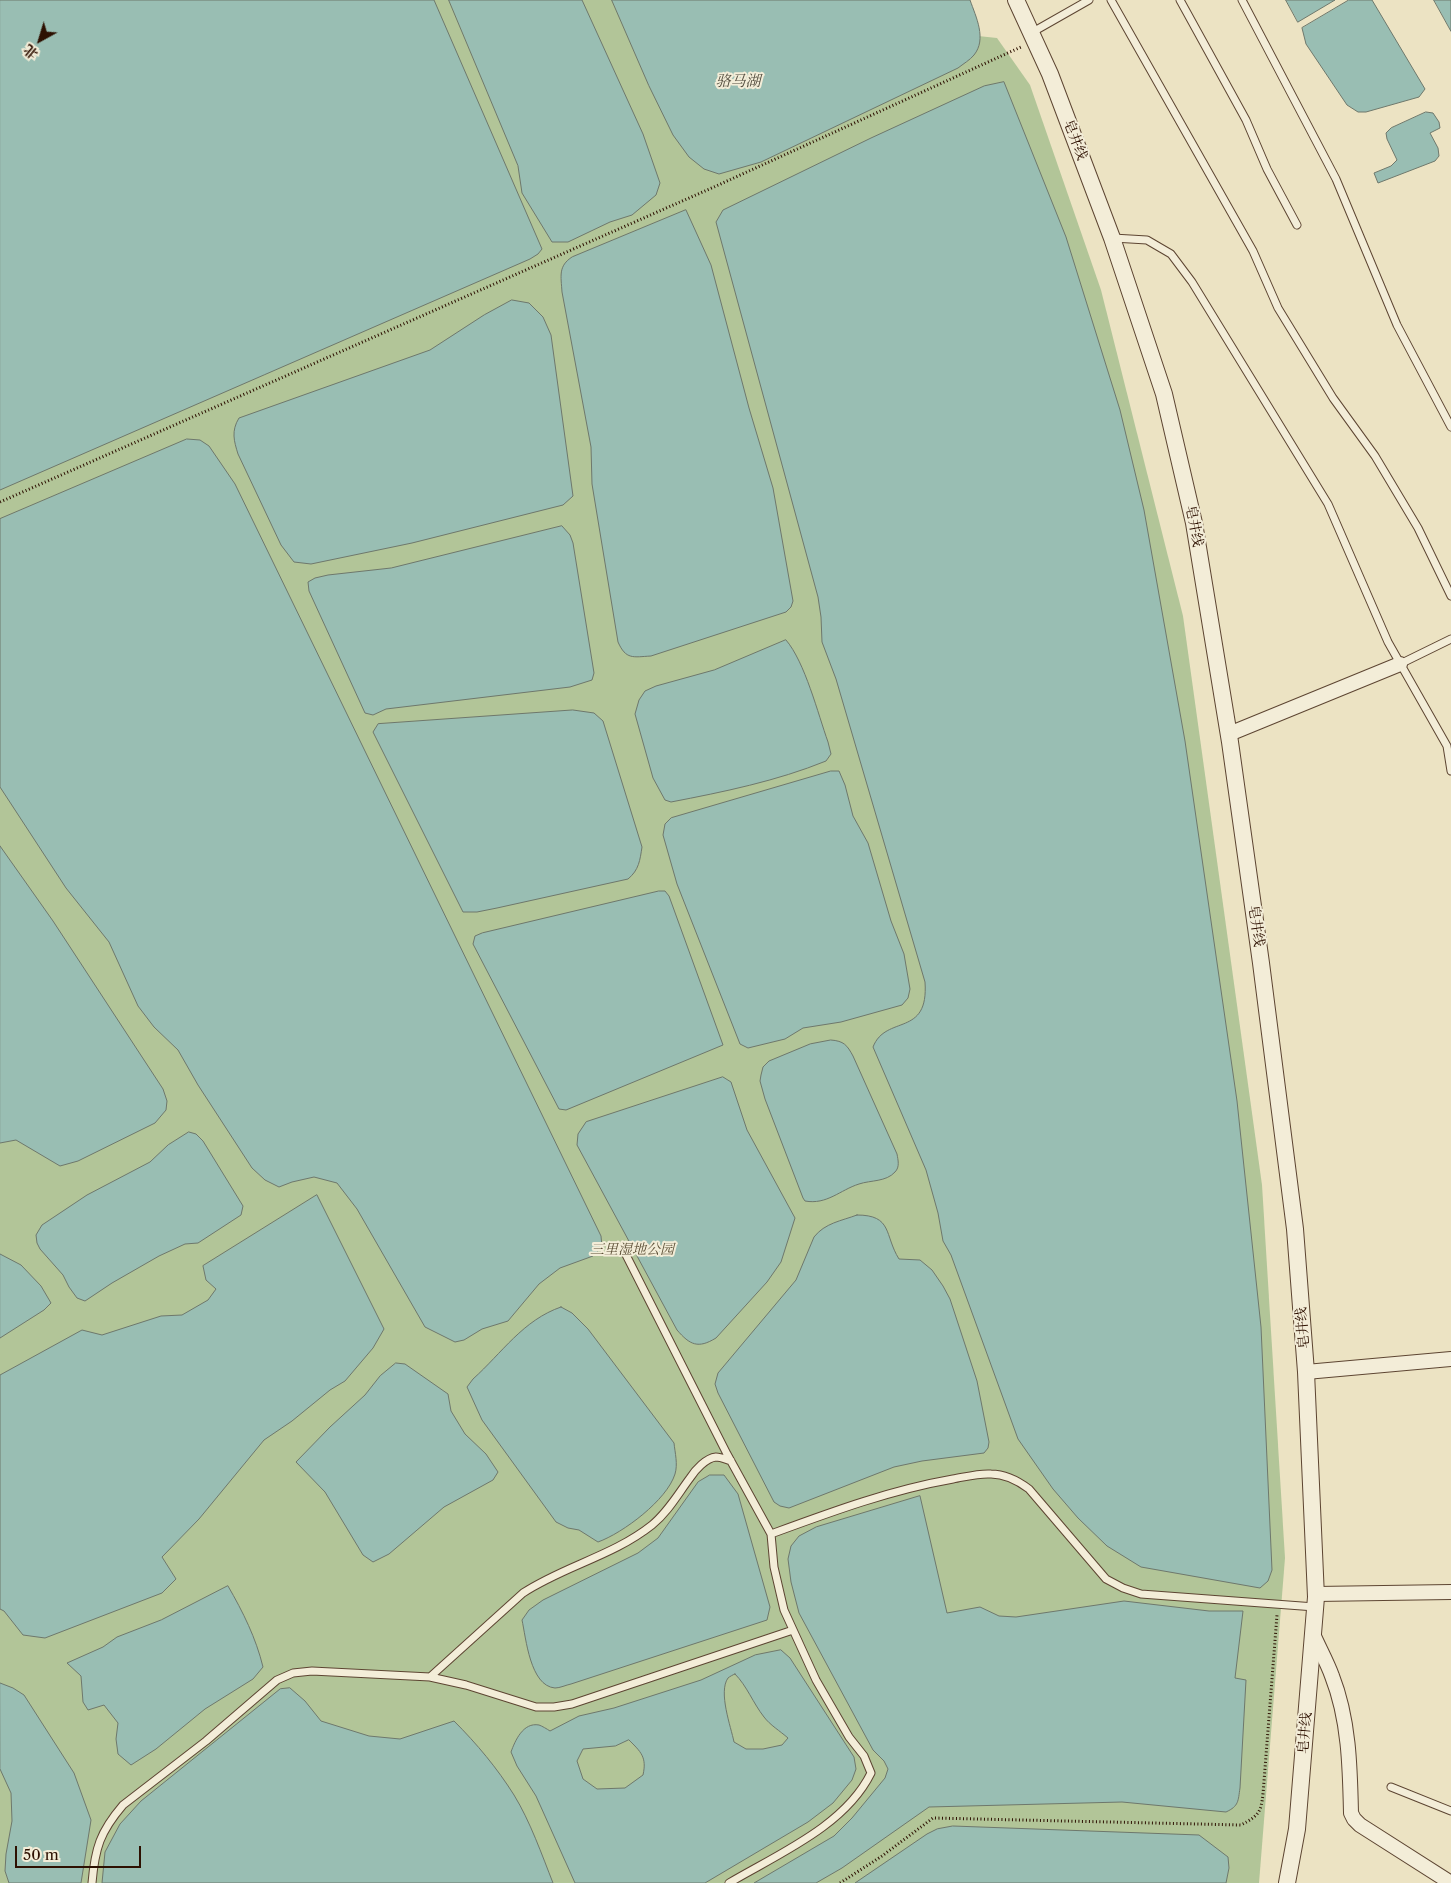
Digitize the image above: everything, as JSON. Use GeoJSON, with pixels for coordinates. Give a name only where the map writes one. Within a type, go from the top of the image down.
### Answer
{"type":"FeatureCollection","features":[{"type":"Feature","properties":{"kind":"street","name":"皂井线"},"geometry":{"type":"LineString","coordinates":[[1016,0],[1050,74],[1112,238],[1164,394],[1194,523],[1229,734],[1262,963],[1292,1210],[1306,1372],[1316,1600],[1297,1829],[1287,1883]]}},
{"type":"Feature","properties":{"kind":"street"},"geometry":{"type":"LineString","coordinates":[[1229,734],[1400,664]]}},
{"type":"Feature","properties":{"kind":"street"},"geometry":{"type":"LineString","coordinates":[[1306,1372],[1451,1359]]}},
{"type":"Feature","properties":{"kind":"street"},"geometry":{"type":"LineString","coordinates":[[1316,1600],[1451,1592]]}},
{"type":"Feature","properties":{"kind":"street"},"geometry":{"type":"LineString","coordinates":[[1313,1634],[1333,1677],[1342,1710],[1348,1741],[1351,1813],[1354,1820],[1451,1883]]}},
{"type":"Feature","properties":{"kind":"lane"},"geometry":{"type":"LineString","coordinates":[[1033,37],[1089,0]]}},
{"type":"Feature","properties":{"kind":"lane"},"geometry":{"type":"LineString","coordinates":[[1112,0],[1253,251],[1278,308],[1333,398],[1380,464],[1418,528],[1451,596]]}},
{"type":"Feature","properties":{"kind":"lane"},"geometry":{"type":"LineString","coordinates":[[1180,0],[1246,120],[1267,169],[1297,225]]}},
{"type":"Feature","properties":{"kind":"lane"},"geometry":{"type":"LineString","coordinates":[[1242,0],[1336,179],[1397,325],[1451,427]]}},
{"type":"Feature","properties":{"kind":"lane"},"geometry":{"type":"LineString","coordinates":[[1112,238],[1147,240],[1171,254],[1192,282],[1328,504],[1388,642],[1449,745],[1451,771]]}},
{"type":"Feature","properties":{"kind":"lane"},"geometry":{"type":"LineString","coordinates":[[1400,664],[1451,638]]}},
{"type":"Feature","properties":{"kind":"lane"},"geometry":{"type":"LineString","coordinates":[[622,1248],[731,1461],[771,1534],[774,1567],[784,1610],[816,1680],[850,1737],[864,1756],[872,1773],[865,1787],[826,1826],[729,1883]]}},
{"type":"Feature","properties":{"kind":"lane"},"geometry":{"type":"LineString","coordinates":[[430,1677],[523,1593],[538,1583],[630,1541],[653,1524],[674,1502],[697,1468],[716,1457],[731,1461]]}},
{"type":"Feature","properties":{"kind":"lane"},"geometry":{"type":"LineString","coordinates":[[771,1534],[846,1506],[909,1488],[989,1473],[1018,1481],[1028,1489],[1106,1579],[1123,1588],[1141,1594],[1277,1604],[1316,1600]]}},
{"type":"Feature","properties":{"kind":"lane"},"geometry":{"type":"LineString","coordinates":[[92,1883],[101,1836],[123,1805],[206,1741],[277,1680],[293,1673],[312,1671],[430,1677],[466,1685],[536,1707],[554,1707],[572,1704],[793,1630]]}},
{"type":"Feature","properties":{"kind":"lane"},"geometry":{"type":"LineString","coordinates":[[1391,1786],[1451,1811]]}},
{"type":"Feature","properties":{"kind":"path"},"geometry":{"type":"LineString","coordinates":[[0,502],[714,187],[1033,37]]}},
{"type":"Feature","properties":{"kind":"path"},"geometry":{"type":"LineString","coordinates":[[840,1883],[882,1856],[933,1818],[1241,1825],[1255,1818],[1261,1808],[1263,1794],[1277,1604]]}},
{"type":"Feature","properties":{"kind":"green space","name":"三里湿地公园"},"geometry":{"type":"Polygon","coordinates":[[[0,0],[637,0],[997,38],[1030,85],[1101,290],[1183,616],[1262,1185],[1285,1558],[1259,1883],[0,1883],[0,0]]]}},
{"type":"Feature","properties":{"kind":"water"},"geometry":{"type":"Polygon","coordinates":[[[0,0],[434,0],[542,249],[530,259],[0,490],[0,0]]]}},
{"type":"Feature","properties":{"kind":"water"},"geometry":{"type":"Polygon","coordinates":[[[449,0],[582,0],[643,134],[660,183],[656,195],[632,215],[610,222],[568,242],[552,242],[522,193],[518,166],[449,0]]]}},
{"type":"Feature","properties":{"kind":"water","name":"骆马湖"},"geometry":{"type":"Polygon","coordinates":[[[612,0],[970,0],[979,28],[980,42],[974,55],[958,68],[761,162],[719,174],[704,169],[689,157],[673,135],[649,86],[612,0]]]}},
{"type":"Feature","properties":{"kind":"water"},"geometry":{"type":"Polygon","coordinates":[[[1286,0],[1335,0],[1298,22],[1286,0]]]}},
{"type":"Feature","properties":{"kind":"water"},"geometry":{"type":"Polygon","coordinates":[[[1349,0],[1372,0],[1425,89],[1419,97],[1366,112],[1358,112],[1347,105],[1306,44],[1302,28],[1349,0]]]}},
{"type":"Feature","properties":{"kind":"water"},"geometry":{"type":"Polygon","coordinates":[[[1434,0],[1451,0],[1451,31],[1434,0]]]}},
{"type":"Feature","properties":{"kind":"water"},"geometry":{"type":"Polygon","coordinates":[[[1004,82],[1066,237],[1120,410],[1144,510],[1185,741],[1237,1101],[1261,1327],[1272,1570],[1268,1581],[1260,1588],[1141,1567],[1107,1546],[1078,1518],[1053,1489],[1018,1439],[951,1255],[943,1241],[938,1213],[926,1170],[873,1047],[879,1037],[914,1018],[920,1011],[924,1000],[925,982],[836,679],[822,642],[818,597],[716,222],[723,210],[871,138],[984,86],[1004,82]]]}},
{"type":"Feature","properties":{"kind":"water"},"geometry":{"type":"Polygon","coordinates":[[[1426,112],[1433,113],[1439,122],[1440,128],[1430,133],[1438,148],[1439,156],[1435,161],[1378,183],[1374,173],[1391,166],[1397,160],[1386,133],[1391,128],[1426,112]]]}},
{"type":"Feature","properties":{"kind":"water"},"geometry":{"type":"Polygon","coordinates":[[[686,210],[711,265],[749,408],[773,488],[793,601],[791,607],[786,612],[651,656],[635,657],[627,655],[618,642],[592,484],[591,447],[562,292],[561,272],[564,264],[572,257],[686,210]]]}},
{"type":"Feature","properties":{"kind":"water"},"geometry":{"type":"Polygon","coordinates":[[[512,300],[529,303],[543,317],[551,335],[573,496],[563,505],[412,543],[311,564],[294,562],[281,545],[238,454],[234,432],[239,418],[430,350],[484,315],[512,300]]]}},
{"type":"Feature","properties":{"kind":"water"},"geometry":{"type":"Polygon","coordinates":[[[187,439],[200,440],[209,446],[235,484],[601,1236],[602,1247],[593,1256],[560,1268],[539,1284],[508,1321],[482,1329],[464,1340],[455,1342],[425,1327],[357,1209],[337,1183],[314,1177],[279,1187],[265,1180],[252,1168],[198,1085],[178,1050],[154,1027],[138,1006],[109,942],[66,888],[0,787],[0,519],[187,439]]]}},
{"type":"Feature","properties":{"kind":"water"},"geometry":{"type":"Polygon","coordinates":[[[562,526],[570,535],[573,543],[594,673],[592,680],[570,687],[386,709],[373,715],[365,713],[309,591],[308,582],[328,575],[391,568],[562,526]]]}},
{"type":"Feature","properties":{"kind":"water"},"geometry":{"type":"Polygon","coordinates":[[[786,640],[805,675],[828,742],[831,754],[826,761],[750,785],[671,802],[665,800],[653,778],[635,714],[639,700],[645,691],[656,686],[714,670],[786,640]]]}},
{"type":"Feature","properties":{"kind":"water"},"geometry":{"type":"Polygon","coordinates":[[[573,710],[594,713],[603,721],[642,847],[637,868],[628,879],[477,912],[463,912],[373,732],[378,724],[573,710]]]}},
{"type":"Feature","properties":{"kind":"water"},"geometry":{"type":"Polygon","coordinates":[[[831,771],[839,771],[845,785],[853,816],[868,843],[891,921],[904,954],[910,989],[908,998],[902,1005],[841,1022],[803,1028],[785,1039],[748,1048],[740,1044],[677,884],[663,835],[665,824],[671,818],[831,771]]]}},
{"type":"Feature","properties":{"kind":"water"},"geometry":{"type":"Polygon","coordinates":[[[0,846],[53,921],[163,1089],[167,1101],[166,1110],[155,1123],[78,1161],[60,1166],[16,1140],[0,1143],[0,846]]]}},
{"type":"Feature","properties":{"kind":"water"},"geometry":{"type":"Polygon","coordinates":[[[665,891],[669,896],[723,1045],[566,1110],[559,1109],[473,944],[475,936],[665,891]]]}},
{"type":"Feature","properties":{"kind":"water"},"geometry":{"type":"Polygon","coordinates":[[[831,1040],[845,1044],[853,1056],[897,1154],[898,1166],[897,1170],[887,1178],[859,1184],[820,1201],[805,1201],[765,1099],[760,1081],[763,1067],[769,1061],[810,1044],[831,1040]]]}},
{"type":"Feature","properties":{"kind":"water"},"geometry":{"type":"Polygon","coordinates":[[[723,1077],[731,1082],[747,1130],[795,1218],[781,1262],[767,1282],[716,1338],[704,1344],[695,1344],[686,1339],[677,1330],[577,1145],[578,1134],[586,1122],[723,1077]]]}},
{"type":"Feature","properties":{"kind":"water"},"geometry":{"type":"Polygon","coordinates":[[[189,1132],[196,1134],[203,1141],[243,1206],[241,1215],[198,1243],[185,1244],[159,1256],[85,1301],[77,1298],[63,1275],[37,1243],[36,1235],[42,1225],[87,1195],[150,1162],[168,1145],[189,1132]]]}},
{"type":"Feature","properties":{"kind":"water"},"geometry":{"type":"Polygon","coordinates":[[[317,1195],[384,1329],[373,1348],[345,1381],[330,1390],[292,1421],[264,1440],[199,1519],[162,1557],[176,1579],[162,1593],[45,1638],[23,1635],[4,1611],[0,1609],[0,1375],[82,1330],[102,1335],[161,1316],[182,1315],[208,1300],[216,1289],[206,1280],[203,1266],[317,1195]]]}},
{"type":"Feature","properties":{"kind":"water"},"geometry":{"type":"Polygon","coordinates":[[[857,1215],[877,1218],[886,1228],[899,1259],[920,1260],[932,1270],[943,1286],[950,1299],[977,1381],[989,1442],[988,1448],[984,1453],[922,1461],[894,1467],[789,1508],[780,1506],[774,1502],[715,1384],[718,1373],[796,1280],[814,1237],[818,1232],[828,1225],[857,1215]]]}},
{"type":"Feature","properties":{"kind":"water"},"geometry":{"type":"Polygon","coordinates":[[[0,1254],[21,1265],[41,1286],[51,1303],[44,1310],[0,1338],[0,1254]]]}},
{"type":"Feature","properties":{"kind":"water"},"geometry":{"type":"Polygon","coordinates":[[[561,1307],[572,1313],[588,1329],[674,1443],[676,1470],[663,1494],[654,1505],[631,1523],[608,1538],[598,1542],[579,1530],[568,1528],[556,1522],[482,1420],[467,1387],[524,1329],[535,1320],[561,1307]]]}},
{"type":"Feature","properties":{"kind":"water"},"geometry":{"type":"Polygon","coordinates":[[[396,1363],[405,1364],[448,1394],[451,1411],[465,1434],[486,1454],[498,1472],[493,1480],[444,1507],[389,1554],[373,1562],[363,1555],[325,1492],[296,1462],[365,1395],[380,1376],[396,1363]]]}},
{"type":"Feature","properties":{"kind":"water"},"geometry":{"type":"Polygon","coordinates":[[[710,1475],[724,1475],[738,1494],[770,1607],[767,1620],[561,1687],[555,1688],[547,1685],[540,1679],[535,1670],[528,1649],[522,1620],[529,1610],[543,1600],[638,1553],[658,1538],[698,1482],[710,1475]]]}},
{"type":"Feature","properties":{"kind":"water"},"geometry":{"type":"Polygon","coordinates":[[[920,1496],[947,1613],[980,1607],[999,1616],[1016,1617],[1124,1601],[1209,1611],[1243,1611],[1235,1678],[1246,1680],[1240,1788],[1236,1805],[1226,1812],[1122,1802],[929,1807],[842,1868],[816,1883],[754,1883],[834,1836],[852,1818],[885,1778],[888,1769],[884,1761],[873,1750],[799,1613],[791,1582],[788,1559],[791,1546],[799,1536],[816,1527],[920,1496]]]}},
{"type":"Feature","properties":{"kind":"water"},"geometry":{"type":"Polygon","coordinates":[[[228,1586],[248,1625],[263,1667],[253,1679],[205,1709],[156,1749],[131,1765],[118,1754],[116,1739],[118,1723],[104,1705],[88,1710],[83,1702],[81,1676],[67,1663],[103,1647],[117,1637],[161,1620],[228,1586]]]}},
{"type":"Feature","properties":{"kind":"water"},"geometry":{"type":"Polygon","coordinates":[[[781,1650],[790,1658],[854,1757],[856,1769],[852,1780],[833,1803],[808,1822],[705,1883],[575,1883],[536,1796],[517,1766],[511,1752],[520,1733],[528,1726],[533,1725],[539,1725],[550,1731],[579,1716],[614,1708],[701,1680],[755,1655],[781,1650]],[[735,1674],[728,1678],[724,1692],[726,1710],[734,1742],[746,1749],[763,1749],[782,1745],[788,1738],[764,1717],[735,1674]],[[629,1740],[615,1746],[583,1749],[577,1761],[583,1779],[597,1789],[625,1788],[643,1775],[644,1764],[642,1755],[629,1740]]]}},
{"type":"Feature","properties":{"kind":"water"},"geometry":{"type":"Polygon","coordinates":[[[0,1683],[24,1695],[74,1773],[91,1820],[81,1883],[9,1883],[5,1871],[12,1821],[11,1793],[0,1769],[0,1683]]]}},
{"type":"Feature","properties":{"kind":"water"},"geometry":{"type":"Polygon","coordinates":[[[290,1688],[305,1701],[321,1721],[369,1736],[400,1739],[454,1721],[471,1738],[501,1775],[514,1795],[530,1827],[553,1883],[102,1883],[105,1852],[120,1824],[141,1801],[280,1689],[290,1688]]]}},
{"type":"Feature","properties":{"kind":"water"},"geometry":{"type":"Polygon","coordinates":[[[953,1826],[1199,1835],[1228,1857],[1229,1868],[1226,1883],[855,1883],[927,1834],[937,1829],[953,1826]]]}}]}
